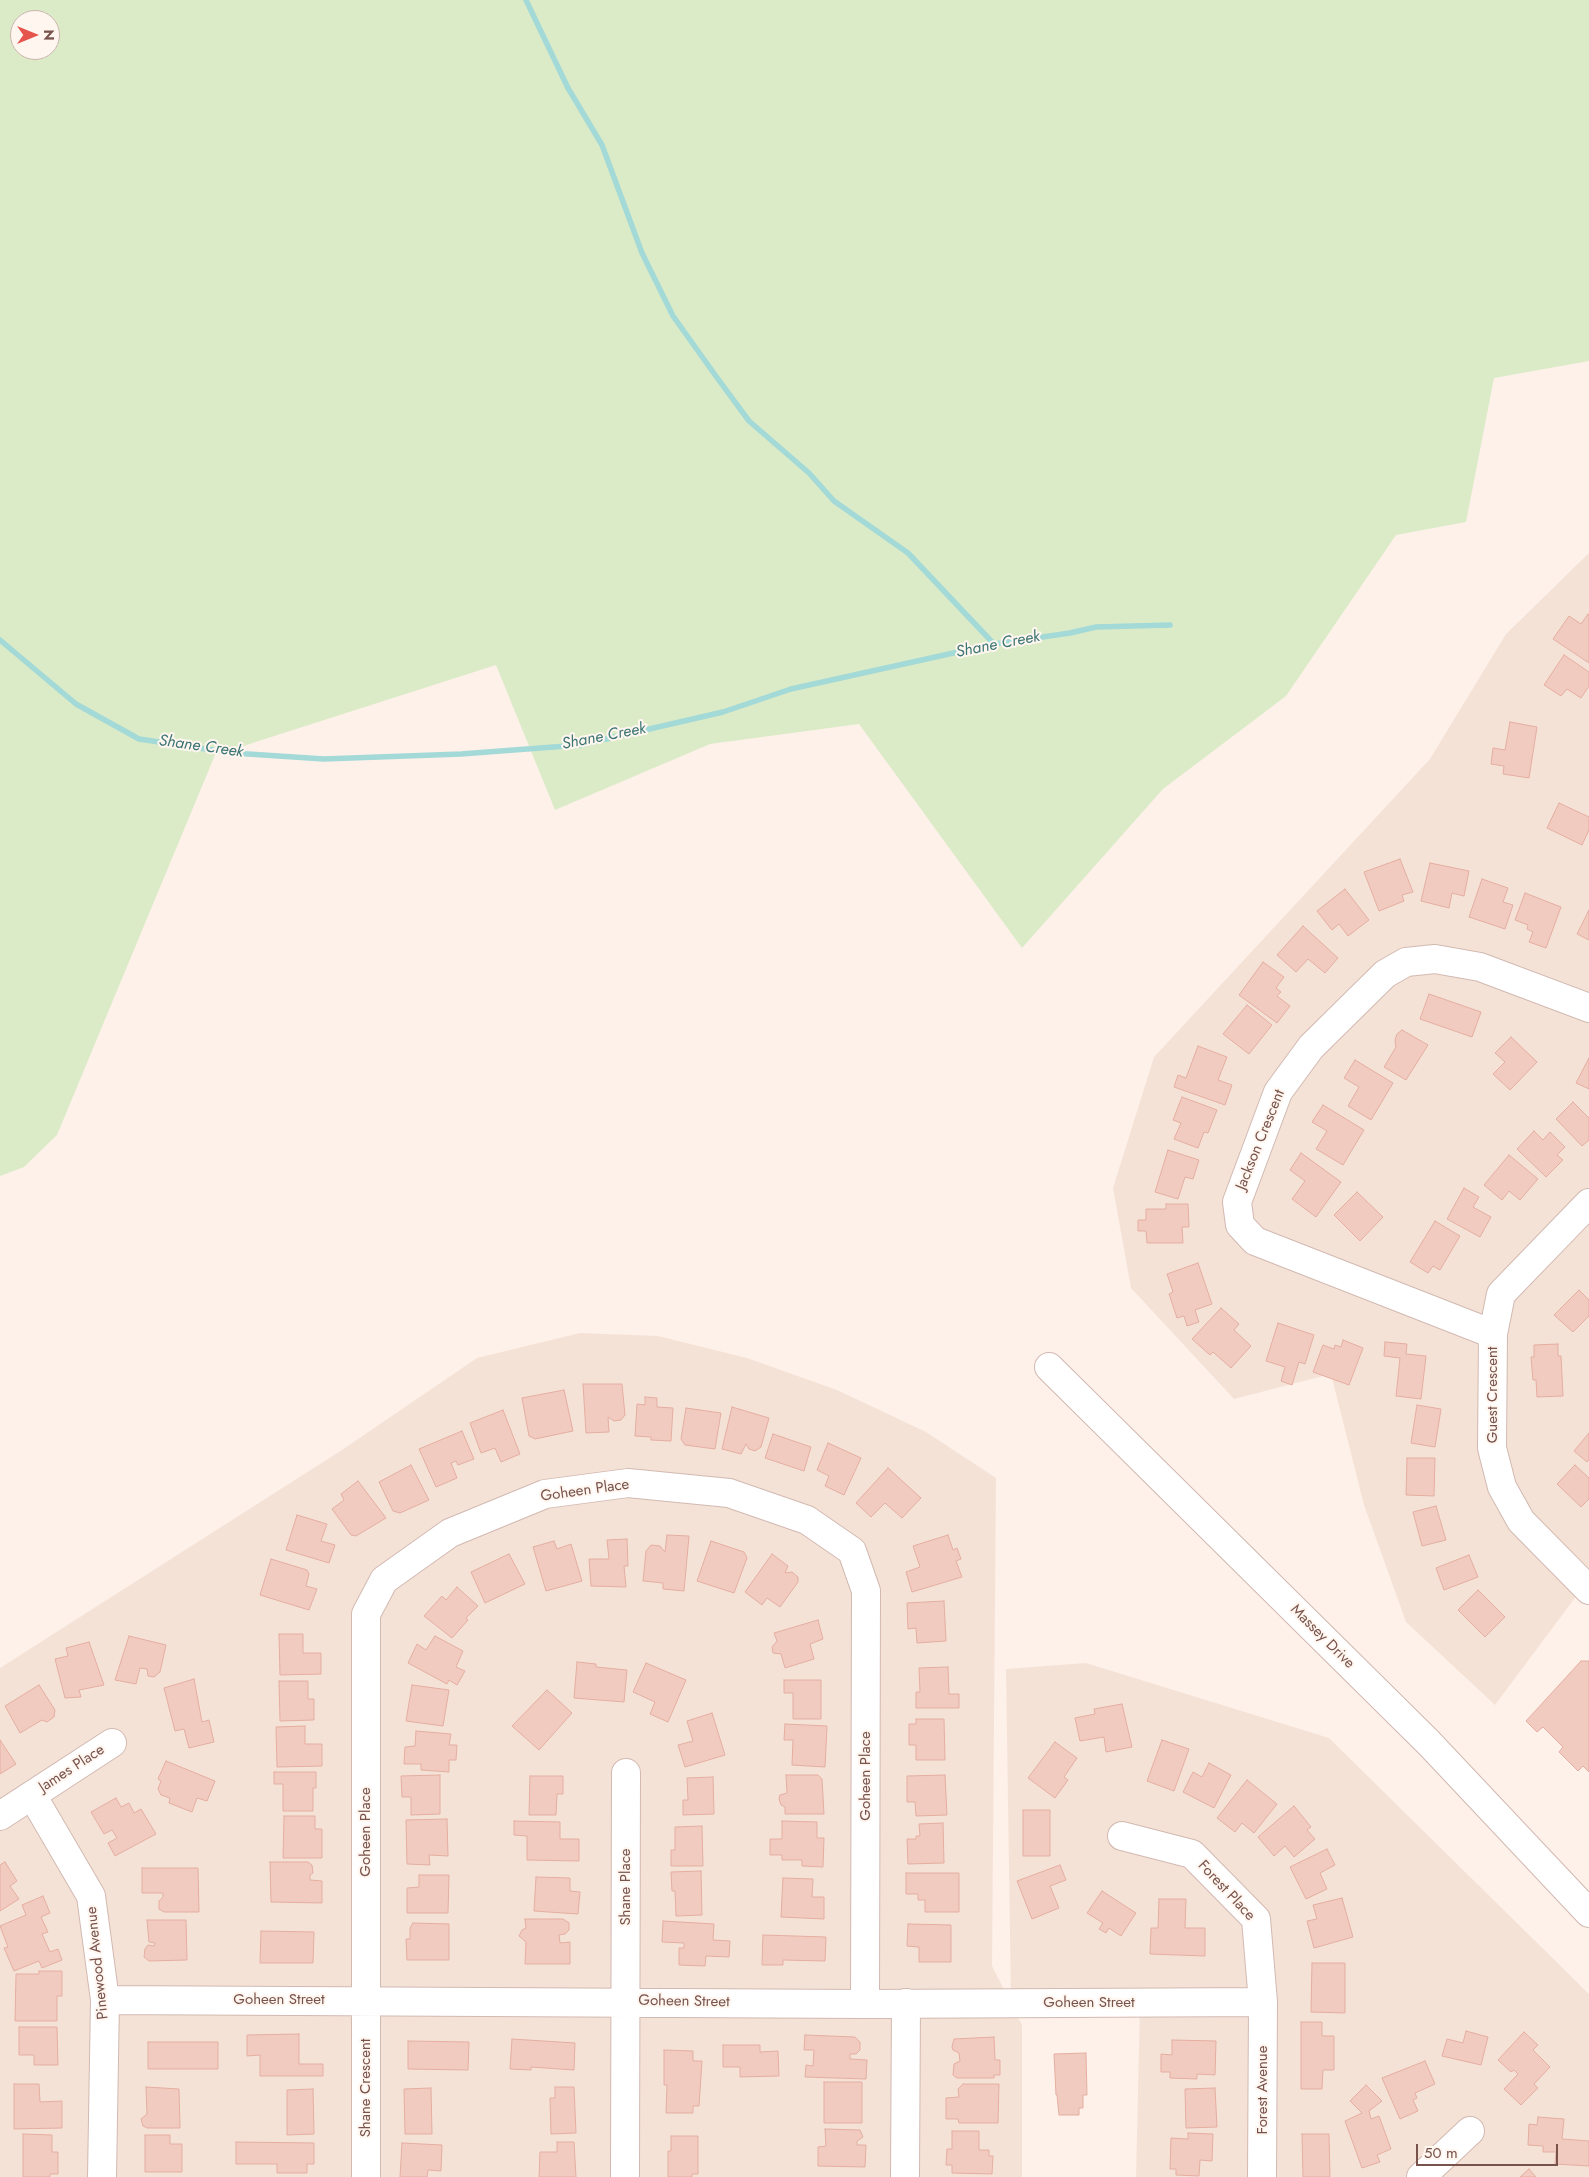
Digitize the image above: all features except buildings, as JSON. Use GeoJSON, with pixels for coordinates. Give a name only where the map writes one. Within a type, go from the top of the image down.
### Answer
{"type":"FeatureCollection","features":[{"type":"Feature","properties":{"kind":"street","name":"Jackson Crescent"},"geometry":{"type":"LineString","coordinates":[[1493,1334],[1255,1241],[1240,1225],[1237,1202],[1278,1092],[1311,1047],[1385,974],[1406,962],[1435,959],[1480,967],[1589,1008]]}},
{"type":"Feature","properties":{"kind":"street","name":"Guest Crescent"},"geometry":{"type":"LineString","coordinates":[[1587,1583],[1521,1521],[1502,1487],[1492,1448],[1493,1334],[1501,1294],[1589,1203]]}},
{"type":"Feature","properties":{"kind":"street","name":"Massey Drive"},"geometry":{"type":"LineString","coordinates":[[1049,1367],[1429,1743],[1589,1913]]}},
{"type":"Feature","properties":{"kind":"street","name":"Goheen Place"},"geometry":{"type":"LineString","coordinates":[[366,2000],[366,1614],[384,1580],[450,1533],[546,1494],[628,1483],[729,1493],[807,1520],[852,1551],[866,1591],[865,2004]]}},
{"type":"Feature","properties":{"kind":"street","name":"James Place"},"geometry":{"type":"LineString","coordinates":[[0,1816],[112,1744]]}},
{"type":"Feature","properties":{"kind":"street","name":"Shane Place"},"geometry":{"type":"LineString","coordinates":[[626,1773],[626,2001]]}},
{"type":"Feature","properties":{"kind":"street","name":"Pinewood Avenue"},"geometry":{"type":"LineString","coordinates":[[32,1796],[91,1896],[105,2000],[102,2177]]}},
{"type":"Feature","properties":{"kind":"street","name":"Forest Place"},"geometry":{"type":"LineString","coordinates":[[1122,1836],[1192,1854],[1256,1919],[1264,2002]]}},
{"type":"Feature","properties":{"kind":"street","name":"Goheen Street"},"geometry":{"type":"LineString","coordinates":[[105,2000],[626,2001],[865,2004],[1264,2002]]}},
{"type":"Feature","properties":{"kind":"street","name":"Shane Crescent"},"geometry":{"type":"LineString","coordinates":[[366,2000],[366,2177]]}},
{"type":"Feature","properties":{"kind":"street"},"geometry":{"type":"LineString","coordinates":[[625,2177],[626,2001]]}},
{"type":"Feature","properties":{"kind":"street","name":"Forest Avenue"},"geometry":{"type":"LineString","coordinates":[[1262,2177],[1264,2002]]}},
{"type":"Feature","properties":{"kind":"street"},"geometry":{"type":"LineString","coordinates":[[905,2177],[906,2003]]}},
{"type":"Feature","properties":{"kind":"street"},"geometry":{"type":"LineString","coordinates":[[1421,2177],[1470,2130]]}},
{"type":"Feature","properties":{"kind":"shaded area"},"geometry":{"type":"Polygon","coordinates":[[[1589,553],[1589,1579],[1495,1705],[1406,1622],[1364,1505],[1331,1374],[1234,1399],[1131,1288],[1113,1188],[1154,1057],[1430,759],[1506,634],[1589,553]]]}},
{"type":"Feature","properties":{"kind":"shaded area"},"geometry":{"type":"Polygon","coordinates":[[[580,1333],[658,1336],[747,1358],[837,1390],[926,1432],[996,1478],[992,1966],[1022,2025],[1022,2177],[0,2177],[0,1668],[342,1450],[477,1358],[580,1333]]]}},
{"type":"Feature","properties":{"kind":"shaded area"},"geometry":{"type":"Polygon","coordinates":[[[1086,1663],[1329,1738],[1589,1994],[1589,2177],[1136,2177],[1140,2005],[1011,2001],[1006,1669],[1086,1663]]]}},
{"type":"Feature","properties":{"kind":"green space"},"geometry":{"type":"Polygon","coordinates":[[[0,0],[1589,0],[1589,361],[1494,378],[1466,522],[1396,535],[1286,696],[1163,789],[1022,948],[859,724],[710,744],[555,810],[496,665],[215,755],[57,1135],[24,1167],[0,1176],[0,0]]]}},
{"type":"Feature","properties":{"kind":"waterway"},"geometry":{"type":"LineString","coordinates":[[526,0],[568,88],[602,145],[642,253],[673,316],[718,379],[749,421],[809,473],[834,501],[908,553],[994,644]]}},
{"type":"Feature","properties":{"kind":"waterway","name":"Shane Creek"},"geometry":{"type":"LineString","coordinates":[[0,640],[76,704],[139,739],[233,753],[324,759],[461,754],[580,745],[723,712],[791,689],[994,644],[1070,633],[1096,627],[1170,625]]}}]}
